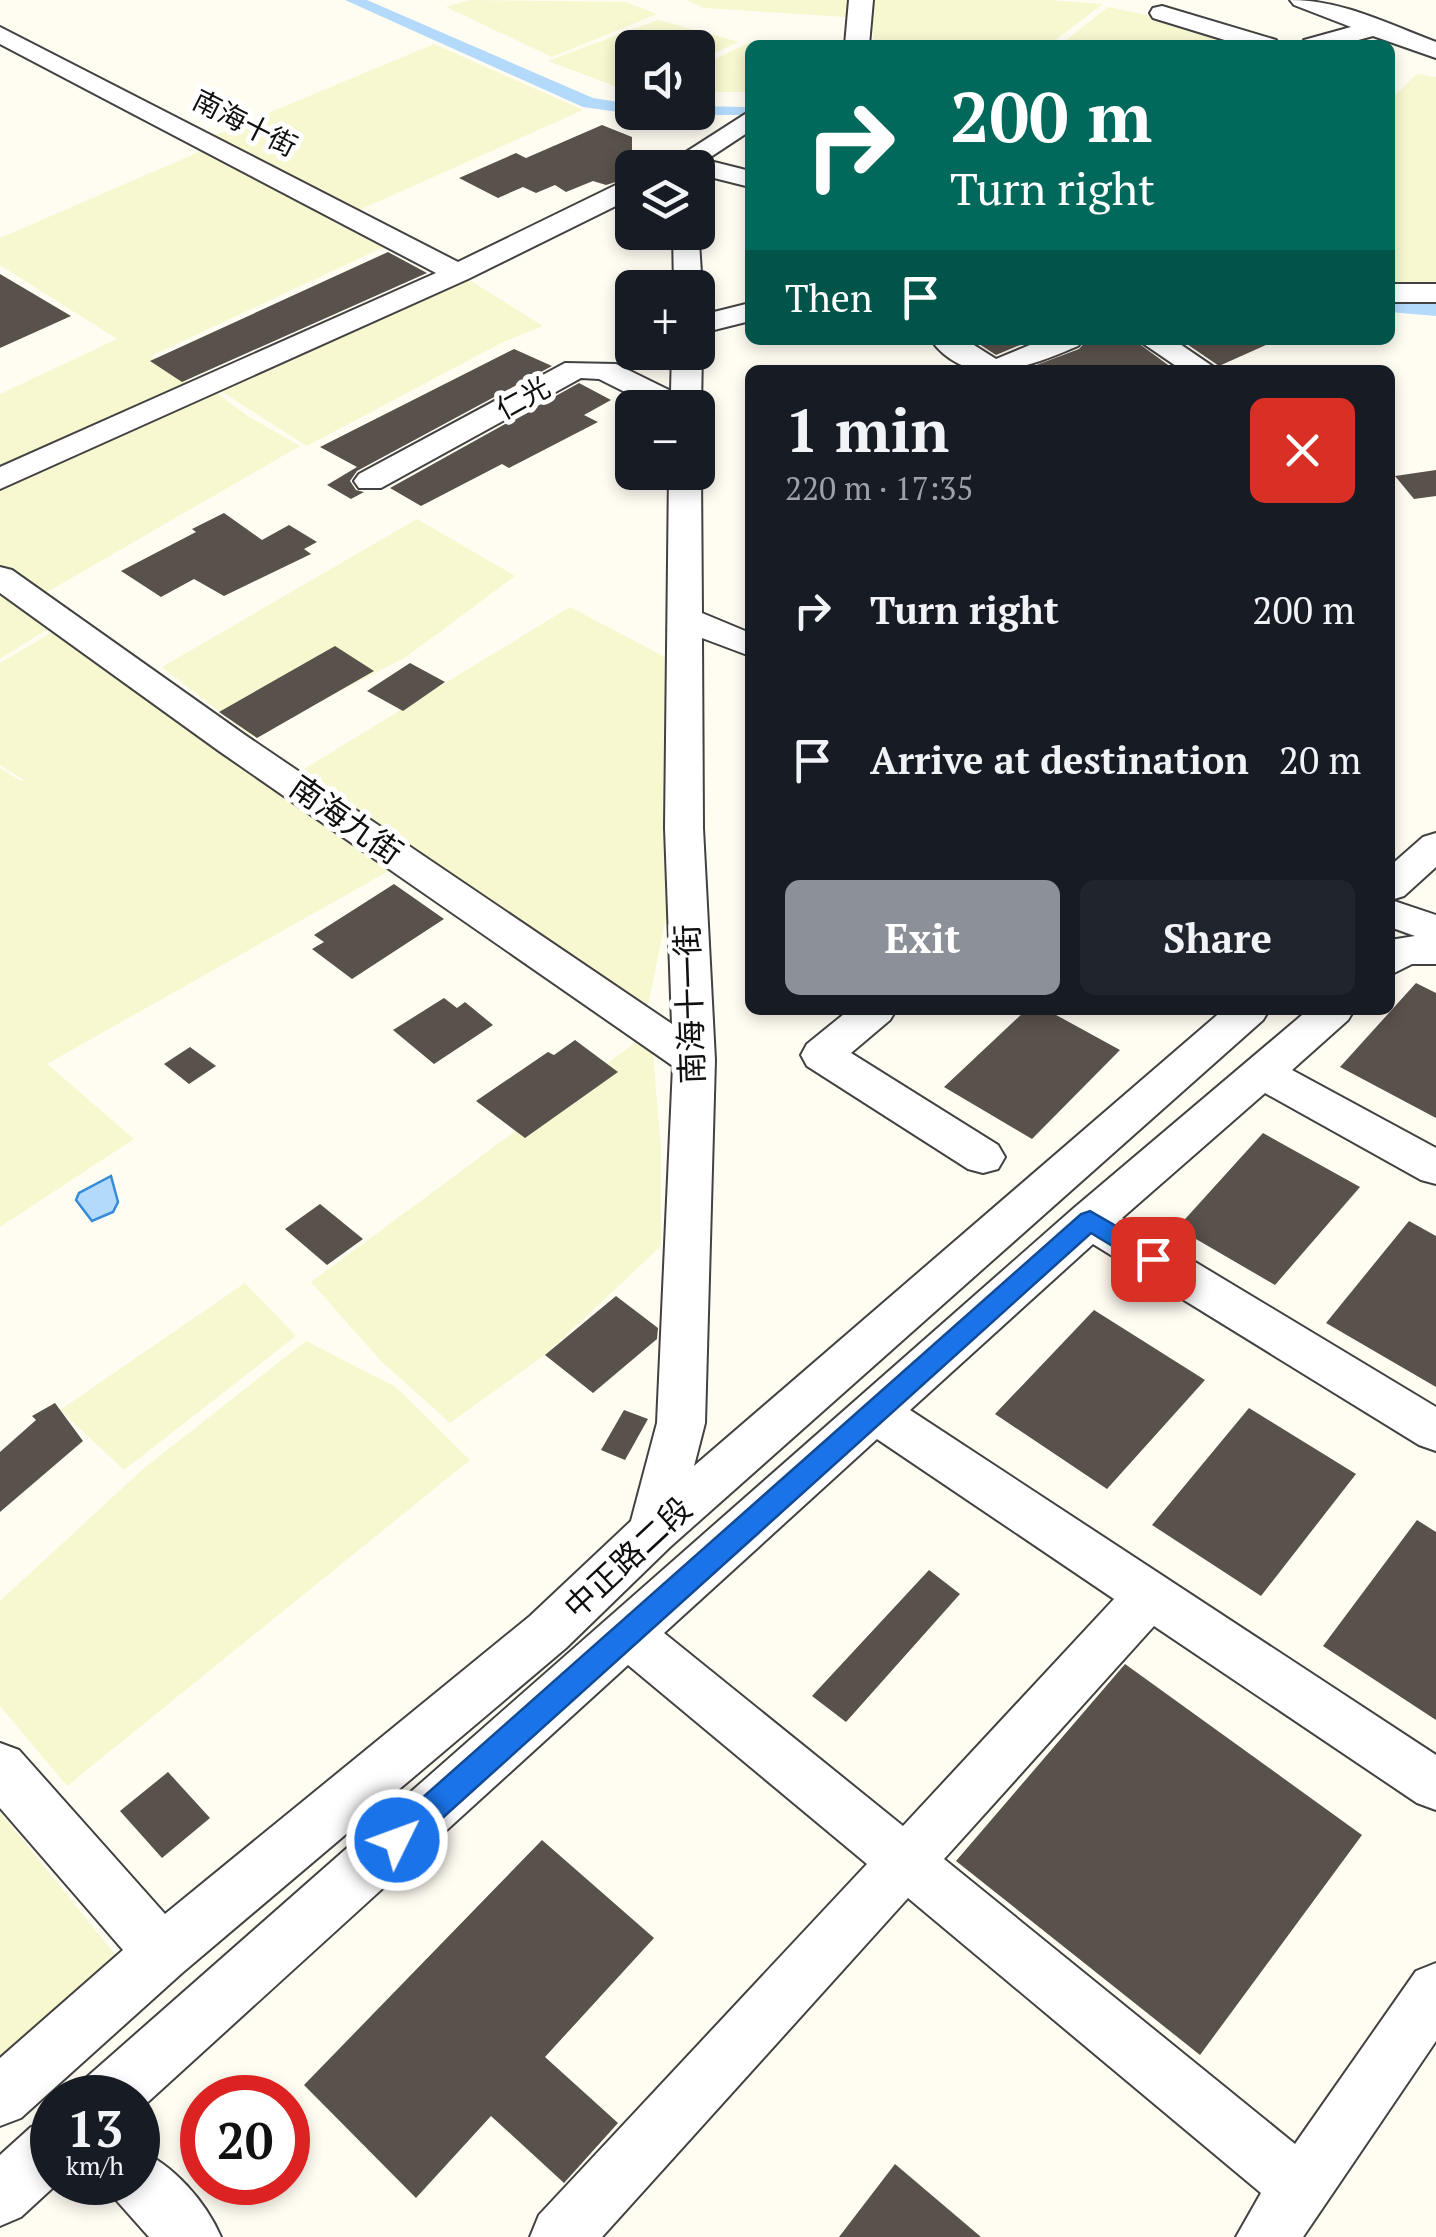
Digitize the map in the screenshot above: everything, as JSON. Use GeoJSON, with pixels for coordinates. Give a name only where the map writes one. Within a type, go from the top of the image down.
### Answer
{"type":"FeatureCollection","features":[{"type":"Feature","properties":{"kind":"street"},"geometry":{"type":"LineString","coordinates":[[857,40],[861,0]]}},
{"type":"Feature","properties":{"kind":"street"},"geometry":{"type":"LineString","coordinates":[[1302,0],[1436,52]]}},
{"type":"Feature","properties":{"kind":"street"},"geometry":{"type":"LineString","coordinates":[[1162,13],[1251,40]]}},
{"type":"Feature","properties":{"kind":"street"},"geometry":{"type":"LineString","coordinates":[[1332,40],[1377,28]]}},
{"type":"Feature","properties":{"kind":"street","name":"南海十街"},"geometry":{"type":"LineString","coordinates":[[0,34],[458,273]]}},
{"type":"Feature","properties":{"kind":"street"},"geometry":{"type":"LineString","coordinates":[[1410,40],[1436,34]]}},
{"type":"Feature","properties":{"kind":"street"},"geometry":{"type":"LineString","coordinates":[[703,150],[745,122]]}},
{"type":"Feature","properties":{"kind":"street"},"geometry":{"type":"LineString","coordinates":[[714,142],[745,150]]}},
{"type":"Feature","properties":{"kind":"street"},"geometry":{"type":"LineString","coordinates":[[715,172],[745,178]]}},
{"type":"Feature","properties":{"kind":"street"},"geometry":{"type":"LineString","coordinates":[[0,479],[458,273],[615,196]]}},
{"type":"Feature","properties":{"kind":"street"},"geometry":{"type":"LineString","coordinates":[[1395,293],[1436,293]]}},
{"type":"Feature","properties":{"kind":"street"},"geometry":{"type":"LineString","coordinates":[[715,321],[745,313]]}},
{"type":"Feature","properties":{"kind":"street"},"geometry":{"type":"LineString","coordinates":[[954,345],[985,365]]}},
{"type":"Feature","properties":{"kind":"street"},"geometry":{"type":"LineString","coordinates":[[1006,365],[1056,345]]}},
{"type":"Feature","properties":{"kind":"street"},"geometry":{"type":"LineString","coordinates":[[1161,345],[1195,365]]}},
{"type":"Feature","properties":{"kind":"street","name":"仁光"},"geometry":{"type":"LineString","coordinates":[[370,482],[576,369],[605,370],[647,390]]}},
{"type":"Feature","properties":{"kind":"street","name":"南海十一街"},"geometry":{"type":"LineString","coordinates":[[653,1532],[681,1423],[694,1060],[684,828],[685,490]]}},
{"type":"Feature","properties":{"kind":"street","name":"南海九街"},"geometry":{"type":"LineString","coordinates":[[0,577],[232,743],[694,1060]]}},
{"type":"Feature","properties":{"kind":"street"},"geometry":{"type":"LineString","coordinates":[[683,617],[745,644]]}},
{"type":"Feature","properties":{"kind":"street"},"geometry":{"type":"LineString","coordinates":[[1395,882],[1436,846]]}},
{"type":"Feature","properties":{"kind":"street"},"geometry":{"type":"LineString","coordinates":[[1395,915],[1436,929]]}},
{"type":"Feature","properties":{"kind":"street"},"geometry":{"type":"LineString","coordinates":[[1395,956],[1402,950],[1436,950]]}},
{"type":"Feature","properties":{"kind":"street"},"geometry":{"type":"LineString","coordinates":[[870,1015],[822,1055],[982,1157]]}},
{"type":"Feature","properties":{"kind":"street","name":"中正路二段"},"geometry":{"type":"LineString","coordinates":[[0,2096],[162,1952],[548,1632],[653,1532],[1243,1015]]}},
{"type":"Feature","properties":{"kind":"street"},"geometry":{"type":"LineString","coordinates":[[134,2075],[1090,1220],[1328,1015]]}},
{"type":"Feature","properties":{"kind":"street"},"geometry":{"type":"LineString","coordinates":[[1262,1072],[1436,1168]]}},
{"type":"Feature","properties":{"kind":"street"},"geometry":{"type":"LineString","coordinates":[[1090,1220],[1436,1431]]}},
{"type":"Feature","properties":{"kind":"street"},"geometry":{"type":"LineString","coordinates":[[876,1413],[1436,1785]]}},
{"type":"Feature","properties":{"kind":"street"},"geometry":{"type":"LineString","coordinates":[[561,2237],[1150,1595]]}},
{"type":"Feature","properties":{"kind":"street"},"geometry":{"type":"LineString","coordinates":[[628,1634],[1301,2187]]}},
{"type":"Feature","properties":{"kind":"street"},"geometry":{"type":"LineString","coordinates":[[0,1768],[162,1952]]}},
{"type":"Feature","properties":{"kind":"street"},"geometry":{"type":"LineString","coordinates":[[1267,2237],[1436,1991]]}},
{"type":"Feature","properties":{"kind":"street"},"geometry":{"type":"LineString","coordinates":[[0,2196],[30,2168]]}},
{"type":"Feature","properties":{"kind":"street"},"geometry":{"type":"LineString","coordinates":[[160,2204],[190,2237]]}},
{"type":"Feature","properties":{"kind":"green space"},"geometry":{"type":"Polygon","coordinates":[[[469,0],[625,2],[657,14],[552,57],[446,7],[469,0]]]}},
{"type":"Feature","properties":{"kind":"green space"},"geometry":{"type":"Polygon","coordinates":[[[686,0],[852,0],[846,17],[704,8],[686,0]]]}},
{"type":"Feature","properties":{"kind":"green space"},"geometry":{"type":"Polygon","coordinates":[[[870,0],[1049,0],[1103,4],[1056,40],[874,40],[872,18],[866,17],[870,0]]]}},
{"type":"Feature","properties":{"kind":"green space"},"geometry":{"type":"Polygon","coordinates":[[[1108,7],[1233,40],[1066,40],[1108,7]]]}},
{"type":"Feature","properties":{"kind":"green space"},"geometry":{"type":"Polygon","coordinates":[[[658,20],[695,30],[631,30],[658,20]]]}},
{"type":"Feature","properties":{"kind":"green space"},"geometry":{"type":"Polygon","coordinates":[[[715,35],[739,42],[715,53],[715,35]]]}},
{"type":"Feature","properties":{"kind":"green space"},"geometry":{"type":"Polygon","coordinates":[[[615,36],[615,86],[548,61],[615,36]]]}},
{"type":"Feature","properties":{"kind":"green space"},"geometry":{"type":"Polygon","coordinates":[[[434,44],[583,110],[355,212],[403,238],[151,356],[190,382],[0,472],[0,394],[117,339],[0,265],[0,238],[215,145],[206,139],[434,44]]]}},
{"type":"Feature","properties":{"kind":"green space"},"geometry":{"type":"Polygon","coordinates":[[[745,45],[745,92],[715,92],[715,59],[745,45]]]}},
{"type":"Feature","properties":{"kind":"green space"},"geometry":{"type":"Polygon","coordinates":[[[1417,74],[1436,77],[1436,289],[1395,286],[1395,95],[1417,74]]]}},
{"type":"Feature","properties":{"kind":"green space"},"geometry":{"type":"Polygon","coordinates":[[[458,273],[543,326],[503,342],[307,446],[213,386],[458,273]]]}},
{"type":"Feature","properties":{"kind":"green space"},"geometry":{"type":"Polygon","coordinates":[[[210,388],[249,417],[300,446],[42,595],[0,565],[0,481],[210,388]]]}},
{"type":"Feature","properties":{"kind":"green space"},"geometry":{"type":"Polygon","coordinates":[[[417,519],[515,576],[406,657],[252,737],[162,667],[417,519]]]}},
{"type":"Feature","properties":{"kind":"green space"},"geometry":{"type":"Polygon","coordinates":[[[0,578],[57,623],[0,659],[0,578]]]}},
{"type":"Feature","properties":{"kind":"green space"},"geometry":{"type":"Polygon","coordinates":[[[570,607],[682,666],[684,828],[647,1011],[299,772],[570,607]]]}},
{"type":"Feature","properties":{"kind":"green space"},"geometry":{"type":"Polygon","coordinates":[[[65,625],[401,864],[47,1064],[134,1139],[0,1227],[0,768],[21,781],[27,778],[22,779],[0,765],[0,663],[65,625]]]}},
{"type":"Feature","properties":{"kind":"green space"},"geometry":{"type":"Polygon","coordinates":[[[651,1031],[661,1148],[661,1246],[545,1355],[450,1423],[382,1362],[311,1282],[651,1031]]]}},
{"type":"Feature","properties":{"kind":"green space"},"geometry":{"type":"Polygon","coordinates":[[[245,1283],[296,1336],[124,1470],[60,1410],[245,1283]]]}},
{"type":"Feature","properties":{"kind":"green space"},"geometry":{"type":"Polygon","coordinates":[[[306,1341],[396,1387],[470,1460],[67,1786],[0,1706],[0,1601],[143,1469],[306,1341]]]}},
{"type":"Feature","properties":{"kind":"green space"},"geometry":{"type":"Polygon","coordinates":[[[0,1812],[117,1957],[0,2056],[0,1812]]]}},
{"type":"Feature","properties":{"kind":"water"},"geometry":{"type":"Polygon","coordinates":[[[111,1176],[118,1202],[113,1212],[92,1221],[76,1200],[79,1193],[111,1176]]]}},
{"type":"Feature","properties":{"kind":"building"},"geometry":{"type":"Polygon","coordinates":[[[602,125],[632,137],[632,150],[615,150],[615,182],[606,185],[593,181],[566,192],[555,185],[536,193],[523,187],[498,198],[459,178],[516,153],[526,158],[602,125]]]}},
{"type":"Feature","properties":{"kind":"building"},"geometry":{"type":"Polygon","coordinates":[[[388,252],[427,273],[182,382],[150,361],[388,252]]]}},
{"type":"Feature","properties":{"kind":"building"},"geometry":{"type":"Polygon","coordinates":[[[0,274],[71,316],[0,348],[0,274]]]}},
{"type":"Feature","properties":{"kind":"building"},"geometry":{"type":"Polygon","coordinates":[[[981,345],[1020,345],[996,355],[981,345]]]}},
{"type":"Feature","properties":{"kind":"building"},"geometry":{"type":"Polygon","coordinates":[[[1083,345],[1141,345],[1168,365],[1036,365],[1083,345]]]}},
{"type":"Feature","properties":{"kind":"building"},"geometry":{"type":"Polygon","coordinates":[[[1188,345],[1266,345],[1221,365],[1188,345]]]}},
{"type":"Feature","properties":{"kind":"building"},"geometry":{"type":"Polygon","coordinates":[[[514,349],[552,366],[357,471],[350,481],[356,490],[364,492],[351,499],[327,485],[357,467],[320,447],[514,349]]]}},
{"type":"Feature","properties":{"kind":"building"},"geometry":{"type":"Polygon","coordinates":[[[579,383],[611,400],[584,415],[598,422],[509,468],[502,464],[421,506],[390,488],[579,383]]]}},
{"type":"Feature","properties":{"kind":"building"},"geometry":{"type":"Polygon","coordinates":[[[1436,470],[1436,496],[1414,499],[1395,476],[1436,470]]]}},
{"type":"Feature","properties":{"kind":"building"},"geometry":{"type":"Polygon","coordinates":[[[224,513],[262,540],[289,525],[317,542],[304,549],[311,554],[224,596],[194,579],[161,597],[121,571],[196,532],[192,529],[224,513]]]}},
{"type":"Feature","properties":{"kind":"building"},"geometry":{"type":"Polygon","coordinates":[[[335,646],[374,671],[257,738],[219,712],[335,646]]]}},
{"type":"Feature","properties":{"kind":"building"},"geometry":{"type":"Polygon","coordinates":[[[410,663],[445,682],[403,711],[367,691],[410,663]]]}},
{"type":"Feature","properties":{"kind":"building"},"geometry":{"type":"Polygon","coordinates":[[[394,884],[444,919],[352,979],[312,949],[324,942],[314,935],[394,884]]]}},
{"type":"Feature","properties":{"kind":"building"},"geometry":{"type":"Polygon","coordinates":[[[1416,983],[1436,993],[1436,1118],[1340,1067],[1387,1015],[1395,1015],[1395,1006],[1416,983]]]}},
{"type":"Feature","properties":{"kind":"building"},"geometry":{"type":"Polygon","coordinates":[[[444,998],[457,1008],[465,1002],[493,1025],[434,1064],[393,1030],[444,998]]]}},
{"type":"Feature","properties":{"kind":"building"},"geometry":{"type":"Polygon","coordinates":[[[1021,1015],[1056,1015],[1120,1050],[1032,1139],[944,1087],[1021,1015]]]}},
{"type":"Feature","properties":{"kind":"building"},"geometry":{"type":"Polygon","coordinates":[[[575,1040],[618,1072],[525,1138],[476,1101],[548,1052],[554,1055],[575,1040]]]}},
{"type":"Feature","properties":{"kind":"building"},"geometry":{"type":"Polygon","coordinates":[[[190,1047],[216,1066],[189,1084],[164,1064],[190,1047]]]}},
{"type":"Feature","properties":{"kind":"building"},"geometry":{"type":"Polygon","coordinates":[[[1263,1133],[1360,1187],[1275,1285],[1177,1228],[1263,1133]]]}},
{"type":"Feature","properties":{"kind":"building"},"geometry":{"type":"Polygon","coordinates":[[[320,1204],[363,1239],[327,1265],[285,1229],[320,1204]]]}},
{"type":"Feature","properties":{"kind":"building"},"geometry":{"type":"Polygon","coordinates":[[[1409,1221],[1436,1236],[1436,1387],[1326,1323],[1409,1221]]]}},
{"type":"Feature","properties":{"kind":"building"},"geometry":{"type":"Polygon","coordinates":[[[616,1296],[658,1328],[657,1339],[593,1393],[545,1355],[616,1296]]]}},
{"type":"Feature","properties":{"kind":"building"},"geometry":{"type":"Polygon","coordinates":[[[1094,1310],[1205,1380],[1107,1489],[995,1414],[1094,1310]]]}},
{"type":"Feature","properties":{"kind":"building"},"geometry":{"type":"Polygon","coordinates":[[[55,1403],[83,1441],[0,1512],[0,1452],[36,1420],[32,1416],[55,1403]]]}},
{"type":"Feature","properties":{"kind":"building"},"geometry":{"type":"Polygon","coordinates":[[[1249,1408],[1356,1474],[1261,1596],[1152,1525],[1249,1408]]]}},
{"type":"Feature","properties":{"kind":"building"},"geometry":{"type":"Polygon","coordinates":[[[624,1410],[648,1419],[625,1460],[601,1450],[624,1410]]]}},
{"type":"Feature","properties":{"kind":"building"},"geometry":{"type":"Polygon","coordinates":[[[1417,1520],[1436,1532],[1436,1720],[1323,1646],[1417,1520]]]}},
{"type":"Feature","properties":{"kind":"building"},"geometry":{"type":"Polygon","coordinates":[[[929,1570],[960,1594],[846,1722],[812,1696],[929,1570]]]}},
{"type":"Feature","properties":{"kind":"building"},"geometry":{"type":"Polygon","coordinates":[[[1125,1664],[1362,1835],[1200,2055],[956,1861],[1125,1664]]]}},
{"type":"Feature","properties":{"kind":"building"},"geometry":{"type":"Polygon","coordinates":[[[168,1772],[210,1818],[162,1858],[120,1811],[168,1772]]]}},
{"type":"Feature","properties":{"kind":"building"},"geometry":{"type":"Polygon","coordinates":[[[542,1840],[654,1938],[545,2057],[618,2123],[564,2183],[491,2116],[416,2198],[310,2091],[310,2079],[542,1840]]]}},
{"type":"Feature","properties":{"kind":"building"},"geometry":{"type":"Polygon","coordinates":[[[895,2164],[981,2237],[839,2237],[895,2164]]]}},
{"type":"Feature","properties":{"kind":"waterway"},"geometry":{"type":"LineString","coordinates":[[353,0],[589,103],[615,107]]}},
{"type":"Feature","properties":{"kind":"waterway"},"geometry":{"type":"LineString","coordinates":[[715,111],[743,112]]}},
{"type":"Feature","properties":{"kind":"waterway"},"geometry":{"type":"LineString","coordinates":[[1395,306],[1436,310]]}},
{"type":"Feature","properties":{"kind":"route"},"geometry":{"type":"LineString","coordinates":[[397,1840],[1090,1220],[1153,1259]]}}]}
